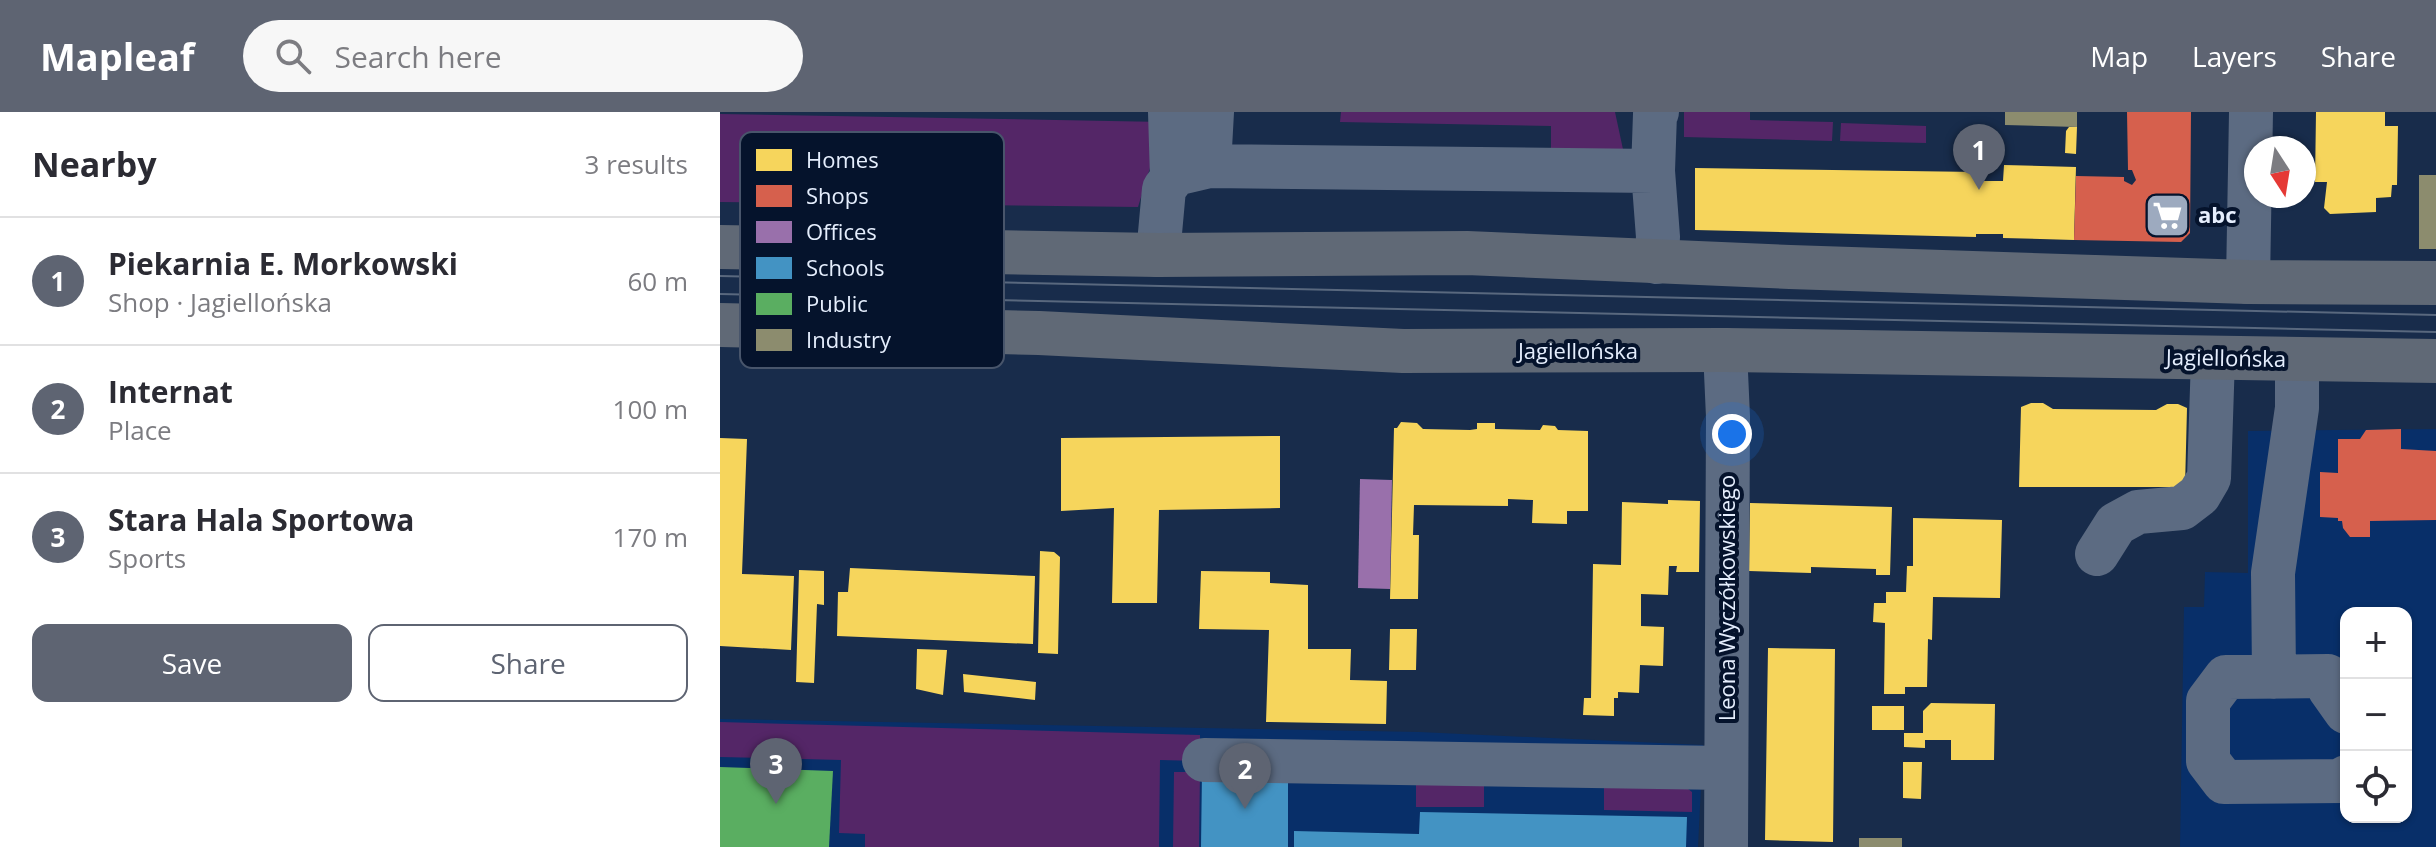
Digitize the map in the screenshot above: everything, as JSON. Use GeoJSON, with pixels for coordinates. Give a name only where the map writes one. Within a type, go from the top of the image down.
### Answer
{"type":"FeatureCollection","features":[{"type":"Feature","properties":{"kind":"main road"},"geometry":{"type":"LineString","coordinates":[[720,247],[740,247]]}},
{"type":"Feature","properties":{"kind":"main road"},"geometry":{"type":"LineString","coordinates":[[1004,252],[1158,255],[1397,252],[2248,282],[2436,283]]}},
{"type":"Feature","properties":{"kind":"main road","name":"Jagiellońska"},"geometry":{"type":"LineString","coordinates":[[720,325],[740,326]]}},
{"type":"Feature","properties":{"kind":"main road","name":"Jagiellońska"},"geometry":{"type":"LineString","coordinates":[[1004,332],[1403,351],[1725,350],[2436,361]]}},
{"type":"Feature","properties":{"kind":"street"},"geometry":{"type":"LineString","coordinates":[[1170,112],[1190,172]]}},
{"type":"Feature","properties":{"kind":"street"},"geometry":{"type":"LineString","coordinates":[[1190,172],[1212,112]]}},
{"type":"Feature","properties":{"kind":"street"},"geometry":{"type":"LineString","coordinates":[[2248,282],[2251,112]]}},
{"type":"Feature","properties":{"kind":"street"},"geometry":{"type":"LineString","coordinates":[[1655,113],[1656,262]]}},
{"type":"Feature","properties":{"kind":"street"},"geometry":{"type":"LineString","coordinates":[[1158,255],[1164,189],[1190,172],[1653,171]]}},
{"type":"Feature","properties":{"kind":"street","name":"Leona Wyczółkowskiego"},"geometry":{"type":"LineString","coordinates":[[1725,350],[1728,417],[1726,847]]}},
{"type":"Feature","properties":{"kind":"street"},"geometry":{"type":"LineString","coordinates":[[2097,554],[2116,524],[2138,512],[2182,508],[2199,495],[2209,478],[2213,358]]}},
{"type":"Feature","properties":{"kind":"street"},"geometry":{"type":"LineString","coordinates":[[2274,677],[2273,573],[2297,408],[2297,359]]}},
{"type":"Feature","properties":{"kind":"street"},"geometry":{"type":"LineString","coordinates":[[2340,704],[2329,688],[2328,676],[2226,677],[2208,701],[2208,761],[2224,782],[2340,781]]}},
{"type":"Feature","properties":{"kind":"street"},"geometry":{"type":"LineString","coordinates":[[1204,760],[1726,768]]}},
{"type":"Feature","properties":{"kind":"shaded area"},"geometry":{"type":"Polygon","coordinates":[[[1341,112],[1615,112],[1624,154],[1551,153],[1551,126],[1340,122],[1341,112]]]}},
{"type":"Feature","properties":{"kind":"shaded area"},"geometry":{"type":"Polygon","coordinates":[[[1684,112],[1750,112],[1750,120],[1833,122],[1832,141],[1684,137],[1684,112]]]}},
{"type":"Feature","properties":{"kind":"shaded area"},"geometry":{"type":"Polygon","coordinates":[[[720,114],[1164,122],[1138,207],[1004,205],[1004,132],[740,132],[740,202],[720,202],[720,114]]]}},
{"type":"Feature","properties":{"kind":"shaded area"},"geometry":{"type":"Polygon","coordinates":[[[1841,123],[1926,126],[1926,143],[1840,141],[1841,123]]]}},
{"type":"Feature","properties":{"kind":"shaded area"},"geometry":{"type":"Polygon","coordinates":[[[2436,429],[2436,847],[2180,847],[2184,607],[2204,607],[2205,572],[2248,573],[2248,431],[2436,429]]]}},
{"type":"Feature","properties":{"kind":"shaded area"},"geometry":{"type":"Polygon","coordinates":[[[720,719],[1419,732],[1703,745],[1698,847],[720,847],[720,719]]]}},
{"type":"Feature","properties":{"kind":"shaded area"},"geometry":{"type":"Polygon","coordinates":[[[720,722],[1200,735],[1200,761],[1160,760],[1159,847],[865,847],[865,834],[839,833],[841,760],[720,757],[720,722]]]}},
{"type":"Feature","properties":{"kind":"shaded area"},"geometry":{"type":"Polygon","coordinates":[[[1174,772],[1200,772],[1199,847],[1173,847],[1174,772]]]}},
{"type":"Feature","properties":{"kind":"shaded area"},"geometry":{"type":"Polygon","coordinates":[[[1416,781],[1484,781],[1484,807],[1416,807],[1416,781]]]}},
{"type":"Feature","properties":{"kind":"shaded area"},"geometry":{"type":"Polygon","coordinates":[[[1604,783],[1683,785],[1692,792],[1692,812],[1604,810],[1604,783]]]}},
{"type":"Feature","properties":{"kind":"building: Homes"},"geometry":{"type":"Polygon","coordinates":[[[2316,112],[2385,112],[2385,126],[2398,126],[2397,185],[2392,185],[2391,197],[2376,198],[2376,212],[2330,214],[2324,208],[2327,182],[2316,182],[2316,112]]]}},
{"type":"Feature","properties":{"kind":"building: Homes"},"geometry":{"type":"Polygon","coordinates":[[[2069,127],[2077,127],[2076,154],[2065,153],[2069,127]]]}},
{"type":"Feature","properties":{"kind":"building: Homes"},"geometry":{"type":"Polygon","coordinates":[[[2004,165],[2076,167],[2074,240],[2003,238],[2003,234],[1976,234],[1976,237],[1695,230],[1695,168],[1978,172],[1978,181],[2003,181],[2004,165]]]}},
{"type":"Feature","properties":{"kind":"building: Homes"},"geometry":{"type":"Polygon","coordinates":[[[2043,403],[2053,409],[2156,410],[2167,404],[2187,408],[2185,487],[2019,487],[2021,407],[2043,403]]]}},
{"type":"Feature","properties":{"kind":"building: Homes"},"geometry":{"type":"Polygon","coordinates":[[[1401,422],[1417,423],[1423,429],[1470,430],[1477,429],[1477,423],[1495,423],[1495,429],[1540,430],[1543,425],[1555,426],[1558,430],[1588,431],[1588,511],[1567,511],[1567,524],[1532,523],[1533,500],[1508,499],[1508,506],[1414,505],[1413,535],[1419,535],[1418,599],[1390,599],[1394,428],[1401,422]]]}},
{"type":"Feature","properties":{"kind":"building: Homes"},"geometry":{"type":"Polygon","coordinates":[[[1280,436],[1280,508],[1159,510],[1157,603],[1112,603],[1114,508],[1061,511],[1061,438],[1280,436]]]}},
{"type":"Feature","properties":{"kind":"building: Homes"},"geometry":{"type":"Polygon","coordinates":[[[720,438],[747,439],[742,574],[794,576],[791,650],[720,646],[720,438]]]}},
{"type":"Feature","properties":{"kind":"building: Homes"},"geometry":{"type":"Polygon","coordinates":[[[1668,500],[1700,501],[1699,572],[1676,572],[1677,566],[1669,566],[1668,595],[1641,594],[1641,626],[1664,627],[1663,666],[1640,665],[1639,693],[1618,692],[1618,698],[1614,698],[1614,716],[1583,715],[1584,698],[1591,698],[1593,564],[1621,565],[1622,502],[1668,504],[1668,500]]]}},
{"type":"Feature","properties":{"kind":"building: Homes"},"geometry":{"type":"Polygon","coordinates":[[[1750,503],[1892,507],[1890,575],[1876,575],[1876,569],[1811,567],[1811,573],[1749,571],[1750,503]]]}},
{"type":"Feature","properties":{"kind":"building: Homes"},"geometry":{"type":"Polygon","coordinates":[[[1913,518],[2002,520],[2000,598],[1933,597],[1927,687],[1905,687],[1905,694],[1884,694],[1885,623],[1873,622],[1874,603],[1886,603],[1886,592],[1906,592],[1907,566],[1913,566],[1913,518]]]}},
{"type":"Feature","properties":{"kind":"building: Homes"},"geometry":{"type":"Polygon","coordinates":[[[1040,551],[1054,552],[1060,557],[1058,654],[1038,653],[1040,551]]]}},
{"type":"Feature","properties":{"kind":"building: Homes"},"geometry":{"type":"Polygon","coordinates":[[[850,568],[1035,576],[1033,644],[837,636],[838,592],[848,592],[850,568]]]}},
{"type":"Feature","properties":{"kind":"building: Homes"},"geometry":{"type":"Polygon","coordinates":[[[799,570],[824,571],[824,605],[817,604],[814,683],[796,682],[799,570]]]}},
{"type":"Feature","properties":{"kind":"building: Homes"},"geometry":{"type":"Polygon","coordinates":[[[1201,571],[1270,572],[1270,583],[1308,585],[1308,649],[1351,649],[1350,680],[1387,681],[1386,724],[1266,722],[1269,630],[1199,629],[1201,571]]]}},
{"type":"Feature","properties":{"kind":"building: Homes"},"geometry":{"type":"Polygon","coordinates":[[[1390,629],[1417,629],[1416,670],[1389,670],[1390,629]]]}},
{"type":"Feature","properties":{"kind":"building: Homes"},"geometry":{"type":"Polygon","coordinates":[[[1768,648],[1835,649],[1833,842],[1765,840],[1768,648]]]}},
{"type":"Feature","properties":{"kind":"building: Homes"},"geometry":{"type":"Polygon","coordinates":[[[917,649],[947,650],[943,695],[916,689],[917,649]]]}},
{"type":"Feature","properties":{"kind":"building: Homes"},"geometry":{"type":"Polygon","coordinates":[[[963,674],[1036,682],[1035,700],[964,692],[963,674]]]}},
{"type":"Feature","properties":{"kind":"building: Homes"},"geometry":{"type":"Polygon","coordinates":[[[1931,703],[1995,704],[1994,760],[1951,760],[1951,740],[1925,740],[1925,748],[1904,747],[1904,733],[1923,733],[1923,711],[1931,703]]]}},
{"type":"Feature","properties":{"kind":"building: Homes"},"geometry":{"type":"Polygon","coordinates":[[[1872,706],[1904,706],[1904,730],[1872,730],[1872,706]]]}},
{"type":"Feature","properties":{"kind":"building: Homes"},"geometry":{"type":"Polygon","coordinates":[[[1903,762],[1922,762],[1921,799],[1903,798],[1903,762]]]}},
{"type":"Feature","properties":{"kind":"building: Shops"},"geometry":{"type":"Polygon","coordinates":[[[2127,112],[2191,112],[2190,233],[2181,242],[2074,240],[2076,176],[2124,177],[2124,181],[2132,185],[2136,180],[2132,170],[2128,170],[2127,112]]]}},
{"type":"Feature","properties":{"kind":"building: Shops"},"geometry":{"type":"Polygon","coordinates":[[[2401,429],[2401,449],[2436,451],[2436,520],[2370,521],[2370,537],[2350,537],[2338,518],[2320,517],[2320,472],[2338,473],[2338,439],[2360,439],[2366,430],[2401,429]]]}},
{"type":"Feature","properties":{"kind":"building: Offices"},"geometry":{"type":"Polygon","coordinates":[[[1360,479],[1392,480],[1390,589],[1358,588],[1360,479]]]}},
{"type":"Feature","properties":{"kind":"building: Schools"},"geometry":{"type":"Polygon","coordinates":[[[1202,770],[1288,772],[1288,847],[1201,847],[1202,770]]]}},
{"type":"Feature","properties":{"kind":"building: Schools"},"geometry":{"type":"Polygon","coordinates":[[[1420,812],[1687,817],[1686,847],[1294,847],[1294,831],[1419,834],[1420,812]]]}},
{"type":"Feature","properties":{"kind":"building: Public"},"geometry":{"type":"Polygon","coordinates":[[[720,767],[833,771],[829,847],[720,847],[720,767]]]}},
{"type":"Feature","properties":{"kind":"building: Industry"},"geometry":{"type":"Polygon","coordinates":[[[2005,112],[2077,112],[2077,127],[2005,125],[2005,112]]]}},
{"type":"Feature","properties":{"kind":"building: Industry"},"geometry":{"type":"Polygon","coordinates":[[[2419,175],[2436,175],[2436,249],[2419,249],[2419,175]]]}},
{"type":"Feature","properties":{"kind":"building: Industry"},"geometry":{"type":"Polygon","coordinates":[[[1859,838],[1902,838],[1902,847],[1859,847],[1859,838]]]}},
{"type":"Feature","properties":{"kind":"tram line"},"geometry":{"type":"LineString","coordinates":[[720,276],[740,276]]}},
{"type":"Feature","properties":{"kind":"tram line"},"geometry":{"type":"LineString","coordinates":[[1004,282],[2436,315]]}},
{"type":"Feature","properties":{"kind":"tram line"},"geometry":{"type":"LineString","coordinates":[[720,294],[740,294]]}},
{"type":"Feature","properties":{"kind":"tram line"},"geometry":{"type":"LineString","coordinates":[[1004,300],[2436,332]]}},
{"type":"Feature","properties":{"kind":"place","name":"Piekarnia E. Morkowski"},"geometry":{"type":"Point","coordinates":[1979,190]}},
{"type":"Feature","properties":{"kind":"place","name":"abc"},"geometry":{"type":"Point","coordinates":[2167,215]}},
{"type":"Feature","properties":{"kind":"place","name":"Stara Hala Sportowa"},"geometry":{"type":"Point","coordinates":[776,804]}},
{"type":"Feature","properties":{"kind":"place","name":"Internat"},"geometry":{"type":"Point","coordinates":[1245,809]}}]}
